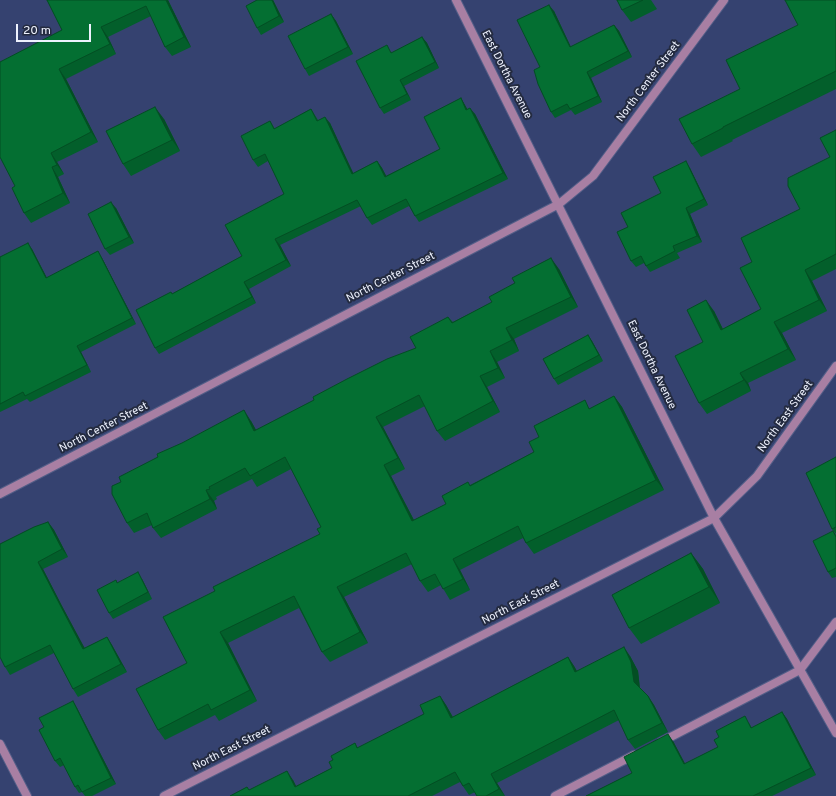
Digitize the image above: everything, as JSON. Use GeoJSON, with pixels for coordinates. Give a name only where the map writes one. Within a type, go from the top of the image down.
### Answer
{"type":"FeatureCollection","features":[{"type":"Feature","properties":{"kind":"street","name":"East Dortha Avenue"},"geometry":{"type":"LineString","coordinates":[[456,0],[559,204],[714,518],[836,734]]}},
{"type":"Feature","properties":{"kind":"street","name":"North Center Street"},"geometry":{"type":"LineString","coordinates":[[0,494],[559,204],[593,176],[724,0]]}},
{"type":"Feature","properties":{"kind":"street","name":"North East Street"},"geometry":{"type":"LineString","coordinates":[[164,796],[714,518],[757,476],[836,366]]}},
{"type":"Feature","properties":{"kind":"street"},"geometry":{"type":"LineString","coordinates":[[653,746],[800,670],[836,622]]}},
{"type":"Feature","properties":{"kind":"street"},"geometry":{"type":"LineString","coordinates":[[0,744],[27,796]]}},
{"type":"Feature","properties":{"kind":"street"},"geometry":{"type":"LineString","coordinates":[[555,796],[639,753]]}},
{"type":"Feature","properties":{"kind":"building"},"geometry":{"type":"Polygon","coordinates":[[[47,0],[166,0],[184,37],[165,47],[146,6],[101,27],[110,44],[59,69],[91,132],[51,153],[57,165],[52,167],[63,193],[24,213],[12,188],[15,186],[0,157],[0,62],[62,30],[47,0]]]}},
{"type":"Feature","properties":{"kind":"building"},"geometry":{"type":"Polygon","coordinates":[[[257,0],[272,0],[279,16],[257,28],[246,6],[257,0]]]}},
{"type":"Feature","properties":{"kind":"building"},"geometry":{"type":"Polygon","coordinates":[[[617,0],[643,0],[622,10],[617,0]]]}},
{"type":"Feature","properties":{"kind":"building"},"geometry":{"type":"Polygon","coordinates":[[[785,0],[836,0],[836,71],[692,144],[679,119],[740,89],[726,60],[798,25],[785,0]]]}},
{"type":"Feature","properties":{"kind":"building"},"geometry":{"type":"Polygon","coordinates":[[[549,5],[570,47],[614,25],[628,51],[587,72],[598,96],[570,109],[567,104],[551,112],[538,84],[534,70],[540,67],[517,20],[549,5]]]}},
{"type":"Feature","properties":{"kind":"building"},"geometry":{"type":"Polygon","coordinates":[[[331,14],[348,47],[305,69],[288,36],[331,14]]]}},
{"type":"Feature","properties":{"kind":"building"},"geometry":{"type":"Polygon","coordinates":[[[422,37],[435,62],[400,80],[407,94],[380,108],[356,61],[387,45],[391,53],[422,37]]]}},
{"type":"Feature","properties":{"kind":"building"},"geometry":{"type":"Polygon","coordinates":[[[461,98],[466,110],[470,108],[503,173],[415,216],[406,199],[367,218],[357,200],[275,239],[286,260],[244,282],[252,297],[155,348],[136,310],[171,292],[172,294],[242,256],[225,225],[284,194],[265,154],[253,160],[241,136],[270,121],[274,129],[311,109],[317,121],[325,117],[352,174],[377,161],[385,177],[440,149],[424,117],[461,98]]]}},
{"type":"Feature","properties":{"kind":"building"},"geometry":{"type":"Polygon","coordinates":[[[155,107],[172,140],[123,164],[106,131],[155,107]]]}},
{"type":"Feature","properties":{"kind":"building"},"geometry":{"type":"Polygon","coordinates":[[[836,130],[836,254],[805,270],[819,300],[774,322],[788,349],[740,373],[744,380],[699,403],[675,356],[703,342],[687,310],[706,300],[721,330],[761,309],[740,268],[752,262],[741,238],[800,209],[788,186],[788,178],[830,157],[820,138],[836,130]]]}},
{"type":"Feature","properties":{"kind":"building"},"geometry":{"type":"Polygon","coordinates":[[[686,161],[704,199],[686,208],[697,236],[673,246],[675,251],[646,266],[641,256],[631,261],[617,232],[628,227],[621,213],[661,193],[653,177],[686,161]]]}},
{"type":"Feature","properties":{"kind":"building"},"geometry":{"type":"Polygon","coordinates":[[[111,202],[129,237],[105,249],[88,214],[111,202]]]}},
{"type":"Feature","properties":{"kind":"building"},"geometry":{"type":"Polygon","coordinates":[[[28,243],[46,278],[98,251],[132,318],[77,346],[87,365],[25,396],[23,392],[0,404],[0,257],[28,243]]]}},
{"type":"Feature","properties":{"kind":"building"},"geometry":{"type":"Polygon","coordinates":[[[551,258],[571,297],[506,328],[512,340],[490,351],[498,368],[480,376],[493,401],[437,431],[419,395],[376,417],[398,458],[384,465],[412,521],[446,504],[442,496],[468,482],[470,486],[534,452],[529,442],[539,437],[534,426],[585,400],[589,409],[614,396],[656,480],[526,543],[518,526],[453,559],[463,579],[443,589],[435,574],[420,581],[406,553],[337,587],[360,632],[322,652],[294,596],[220,632],[250,690],[211,710],[208,704],[158,730],[136,689],[187,663],[163,617],[215,591],[213,587],[320,534],[317,529],[321,527],[285,457],[250,476],[245,468],[209,487],[210,489],[206,490],[210,499],[153,528],[147,513],[127,523],[112,494],[112,486],[121,482],[119,477],[158,457],[157,454],[182,443],[244,410],[254,431],[314,400],[313,397],[347,379],[387,359],[416,348],[410,337],[448,317],[452,323],[492,302],[489,297],[515,283],[512,278],[551,258]]]}},
{"type":"Feature","properties":{"kind":"building"},"geometry":{"type":"Polygon","coordinates":[[[588,335],[599,355],[554,379],[543,359],[588,335]]]}},
{"type":"Feature","properties":{"kind":"building"},"geometry":{"type":"Polygon","coordinates":[[[836,457],[836,527],[832,529],[806,473],[836,457]]]}},
{"type":"Feature","properties":{"kind":"building"},"geometry":{"type":"Polygon","coordinates":[[[48,522],[62,549],[38,562],[57,599],[83,649],[107,637],[121,664],[73,689],[50,645],[5,667],[0,657],[0,544],[34,527],[48,522]]]}},
{"type":"Feature","properties":{"kind":"building"},"geometry":{"type":"Polygon","coordinates":[[[833,531],[836,537],[836,568],[828,572],[813,541],[833,531]]]}},
{"type":"Feature","properties":{"kind":"building"},"geometry":{"type":"Polygon","coordinates":[[[691,553],[709,587],[629,628],[612,595],[691,553]]]}},
{"type":"Feature","properties":{"kind":"building"},"geometry":{"type":"Polygon","coordinates":[[[138,572],[148,592],[109,613],[97,590],[116,580],[117,583],[138,572]]]}},
{"type":"Feature","properties":{"kind":"building"},"geometry":{"type":"Polygon","coordinates":[[[624,647],[631,662],[634,682],[648,696],[662,723],[628,740],[614,710],[491,774],[499,789],[486,796],[477,796],[469,783],[463,786],[455,772],[408,796],[230,796],[247,787],[249,790],[287,771],[295,787],[332,768],[329,762],[333,760],[331,756],[355,743],[357,748],[424,714],[420,705],[440,696],[451,718],[568,657],[575,672],[624,647]]]}},
{"type":"Feature","properties":{"kind":"building"},"geometry":{"type":"Polygon","coordinates":[[[73,701],[111,778],[82,792],[78,785],[75,787],[60,758],[55,761],[39,730],[44,727],[39,718],[73,701]]]}},
{"type":"Feature","properties":{"kind":"building"},"geometry":{"type":"Polygon","coordinates":[[[782,712],[811,768],[753,796],[586,796],[632,773],[624,757],[668,734],[684,764],[718,747],[714,740],[719,737],[716,731],[745,716],[751,728],[782,712]]]}}]}
